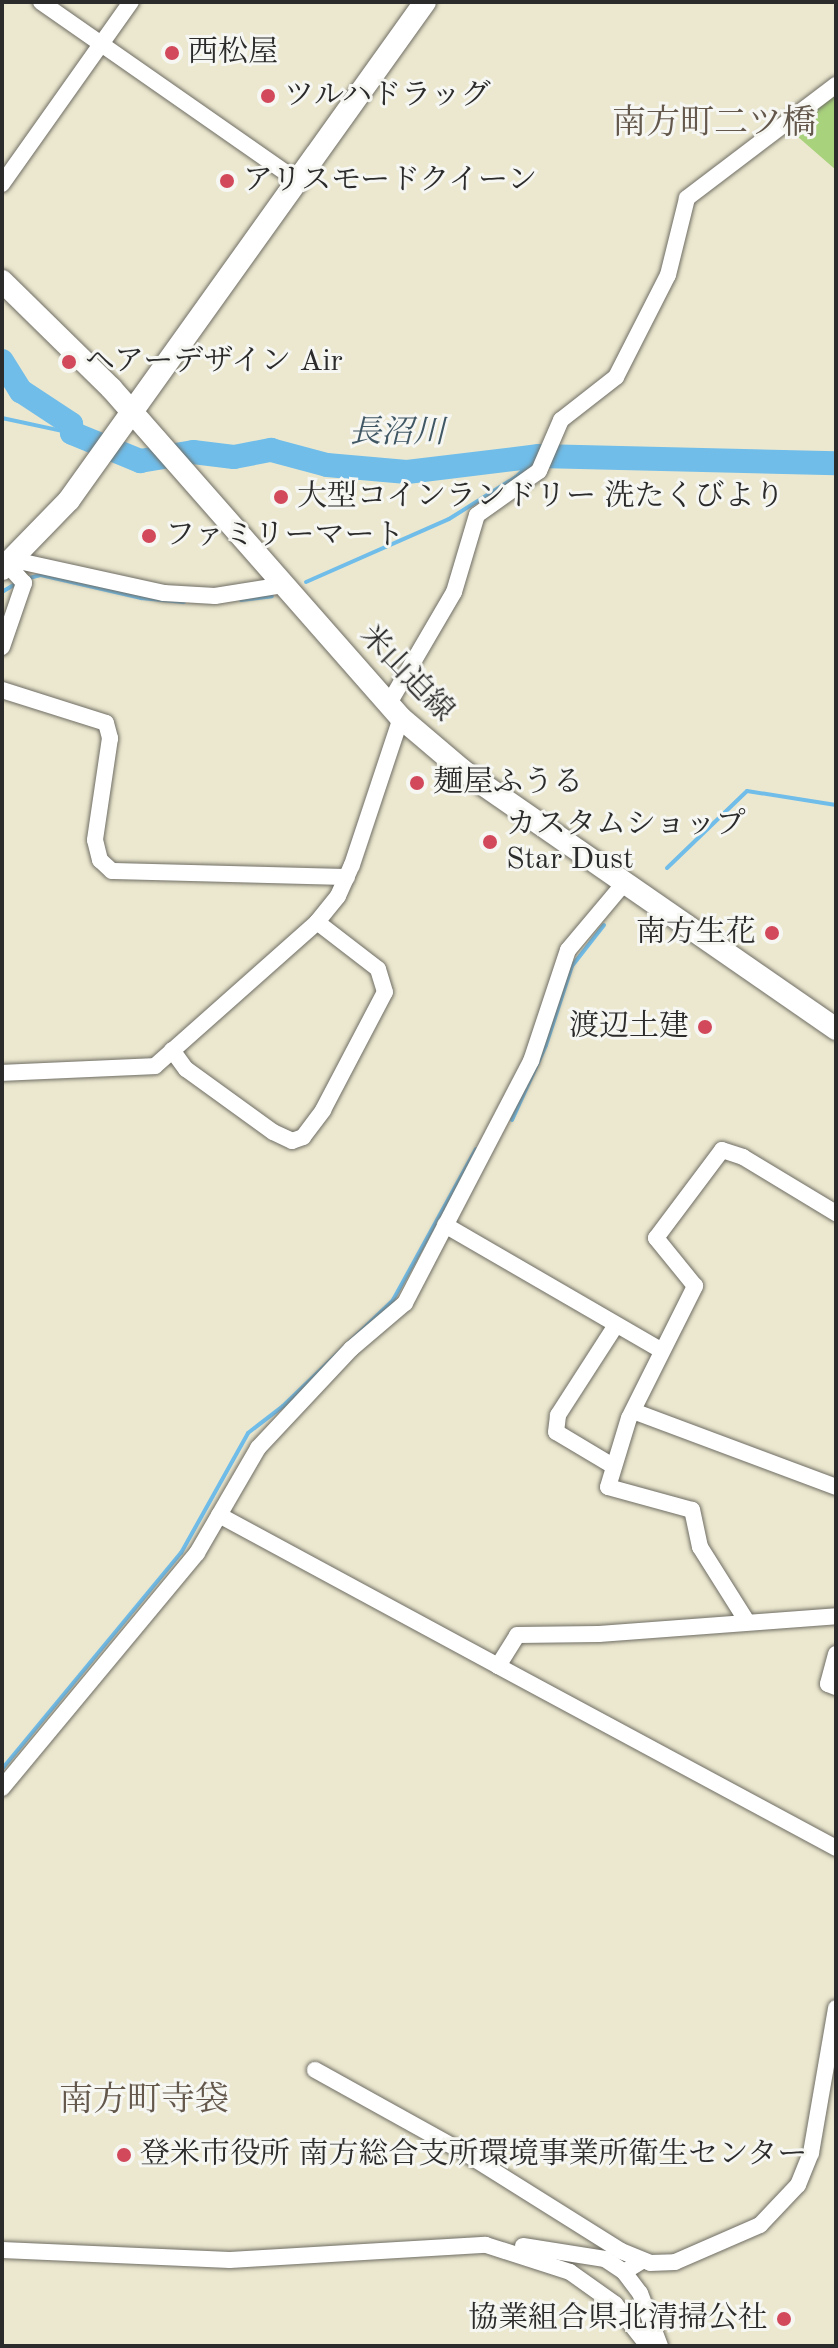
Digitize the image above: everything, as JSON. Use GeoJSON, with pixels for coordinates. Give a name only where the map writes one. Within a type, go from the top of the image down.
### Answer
{"type":"FeatureCollection","features":[{"type":"Feature","properties":{"kind":"main road"},"geometry":{"type":"LineString","coordinates":[[14,571],[300,183],[425,2]]}},
{"type":"Feature","properties":{"kind":"main road","name":"米山迫線"},"geometry":{"type":"LineString","coordinates":[[2,281],[132,411],[394,711],[462,770],[836,1029]]}},
{"type":"Feature","properties":{"kind":"street"},"geometry":{"type":"LineString","coordinates":[[41,2],[300,183]]}},
{"type":"Feature","properties":{"kind":"street"},"geometry":{"type":"LineString","coordinates":[[2,184],[131,2]]}},
{"type":"Feature","properties":{"kind":"street"},"geometry":{"type":"LineString","coordinates":[[2,1073],[155,1066],[317,922],[347,877],[394,711],[454,592],[477,515],[493,499],[528,482],[547,457],[561,420],[616,377],[668,275],[687,198],[836,85]]}},
{"type":"Feature","properties":{"kind":"street"},"geometry":{"type":"LineString","coordinates":[[2,647],[14,571],[164,593],[226,595],[284,585]]}},
{"type":"Feature","properties":{"kind":"street"},"geometry":{"type":"LineString","coordinates":[[2,690],[106,723],[110,738],[95,840],[104,867],[149,875],[347,877]]}},
{"type":"Feature","properties":{"kind":"street"},"geometry":{"type":"LineString","coordinates":[[2,1788],[197,1553],[277,1426],[351,1349],[405,1303],[531,1061],[568,950],[628,884]]}},
{"type":"Feature","properties":{"kind":"street"},"geometry":{"type":"LineString","coordinates":[[172,1050],[186,1069],[273,1132],[292,1141],[303,1137],[323,1110],[385,992],[378,969],[317,922]]}},
{"type":"Feature","properties":{"kind":"street"},"geometry":{"type":"LineString","coordinates":[[746,1620],[700,1547],[692,1510],[608,1487],[633,1411],[695,1286],[656,1238],[722,1150],[743,1157],[836,1213]]}},
{"type":"Feature","properties":{"kind":"street"},"geometry":{"type":"LineString","coordinates":[[445,1225],[661,1350]]}},
{"type":"Feature","properties":{"kind":"street"},"geometry":{"type":"LineString","coordinates":[[613,1466],[556,1432],[558,1415],[616,1325]]}},
{"type":"Feature","properties":{"kind":"street"},"geometry":{"type":"LineString","coordinates":[[633,1411],[836,1487]]}},
{"type":"Feature","properties":{"kind":"street"},"geometry":{"type":"LineString","coordinates":[[219,1515],[836,1848]]}},
{"type":"Feature","properties":{"kind":"street"},"geometry":{"type":"LineString","coordinates":[[498,1666],[517,1635],[599,1634],[746,1620],[836,1616]]}},
{"type":"Feature","properties":{"kind":"street"},"geometry":{"type":"LineString","coordinates":[[836,1654],[828,1684],[836,1687]]}},
{"type":"Feature","properties":{"kind":"street"},"geometry":{"type":"LineString","coordinates":[[315,2070],[643,2260],[675,2262],[704,2253],[760,2225],[790,2197],[811,2153],[836,2008]]}},
{"type":"Feature","properties":{"kind":"street"},"geometry":{"type":"LineString","coordinates":[[486,2245],[570,2272],[615,2304],[648,2346]]}},
{"type":"Feature","properties":{"kind":"street"},"geometry":{"type":"LineString","coordinates":[[2,2250],[230,2260],[486,2245],[561,2250],[605,2259],[624,2272],[640,2293],[660,2346]]}},
{"type":"Feature","properties":{"kind":"street"},"geometry":{"type":"LineString","coordinates":[[624,2272],[643,2260]]}},
{"type":"Feature","properties":{"kind":"green space"},"geometry":{"type":"Polygon","coordinates":[[[836,92],[836,170],[790,130],[836,92]]]}},
{"type":"Feature","properties":{"kind":"waterway","name":"長沼川"},"geometry":{"type":"LineString","coordinates":[[2,361],[21,391],[71,424],[72,433],[140,461],[193,452],[234,457],[271,450],[327,465],[407,472],[539,456],[836,463]]}},
{"type":"Feature","properties":{"kind":"waterway"},"geometry":{"type":"LineString","coordinates":[[2,418],[72,433]]}},
{"type":"Feature","properties":{"kind":"waterway"},"geometry":{"type":"LineString","coordinates":[[306,582],[449,519],[516,477],[538,456]]}},
{"type":"Feature","properties":{"kind":"waterway"},"geometry":{"type":"LineString","coordinates":[[25,579],[41,575],[141,598],[184,602]]}},
{"type":"Feature","properties":{"kind":"waterway"},"geometry":{"type":"LineString","coordinates":[[2,592],[17,583]]}},
{"type":"Feature","properties":{"kind":"waterway"},"geometry":{"type":"LineString","coordinates":[[241,600],[272,596]]}},
{"type":"Feature","properties":{"kind":"waterway"},"geometry":{"type":"LineString","coordinates":[[667,868],[747,791],[836,805]]}},
{"type":"Feature","properties":{"kind":"waterway"},"geometry":{"type":"LineString","coordinates":[[512,1120],[546,1045],[572,966],[604,925]]}},
{"type":"Feature","properties":{"kind":"waterway"},"geometry":{"type":"LineString","coordinates":[[2,1769],[181,1553],[248,1433],[283,1406],[393,1300],[476,1149]]}},
{"type":"Feature","properties":{"kind":"place","name":"西松屋"},"geometry":{"type":"Point","coordinates":[172,53]}},
{"type":"Feature","properties":{"kind":"place","name":"ツルハドラッグ"},"geometry":{"type":"Point","coordinates":[268,96]}},
{"type":"Feature","properties":{"kind":"place","name":"アリスモードクイーン"},"geometry":{"type":"Point","coordinates":[227,181]}},
{"type":"Feature","properties":{"kind":"place","name":"ヘアーデザイン Air"},"geometry":{"type":"Point","coordinates":[69,362]}},
{"type":"Feature","properties":{"kind":"place","name":"大型コインランドリー 洗たくびより"},"geometry":{"type":"Point","coordinates":[281,497]}},
{"type":"Feature","properties":{"kind":"place","name":"ファミリーマート"},"geometry":{"type":"Point","coordinates":[149,536]}},
{"type":"Feature","properties":{"kind":"place","name":"麺屋ふうる"},"geometry":{"type":"Point","coordinates":[417,783]}},
{"type":"Feature","properties":{"kind":"place","name":"カスタムショップ Star Dust"},"geometry":{"type":"Point","coordinates":[490,842]}},
{"type":"Feature","properties":{"kind":"place","name":"南方生花"},"geometry":{"type":"Point","coordinates":[772,933]}},
{"type":"Feature","properties":{"kind":"place","name":"渡辺土建"},"geometry":{"type":"Point","coordinates":[705,1027]}},
{"type":"Feature","properties":{"kind":"place","name":"登米市役所 南方総合支所環境事業所衛生センター"},"geometry":{"type":"Point","coordinates":[124,2155]}},
{"type":"Feature","properties":{"kind":"place","name":"協業組合県北清掃公社"},"geometry":{"type":"Point","coordinates":[784,2319]}},
{"type":"Feature","properties":{"kind":"district","name":"南方町二ツ橋"},"geometry":{"type":"Point","coordinates":[714,125]}},
{"type":"Feature","properties":{"kind":"district","name":"南方町寺袋"},"geometry":{"type":"Point","coordinates":[144,2102]}}]}
